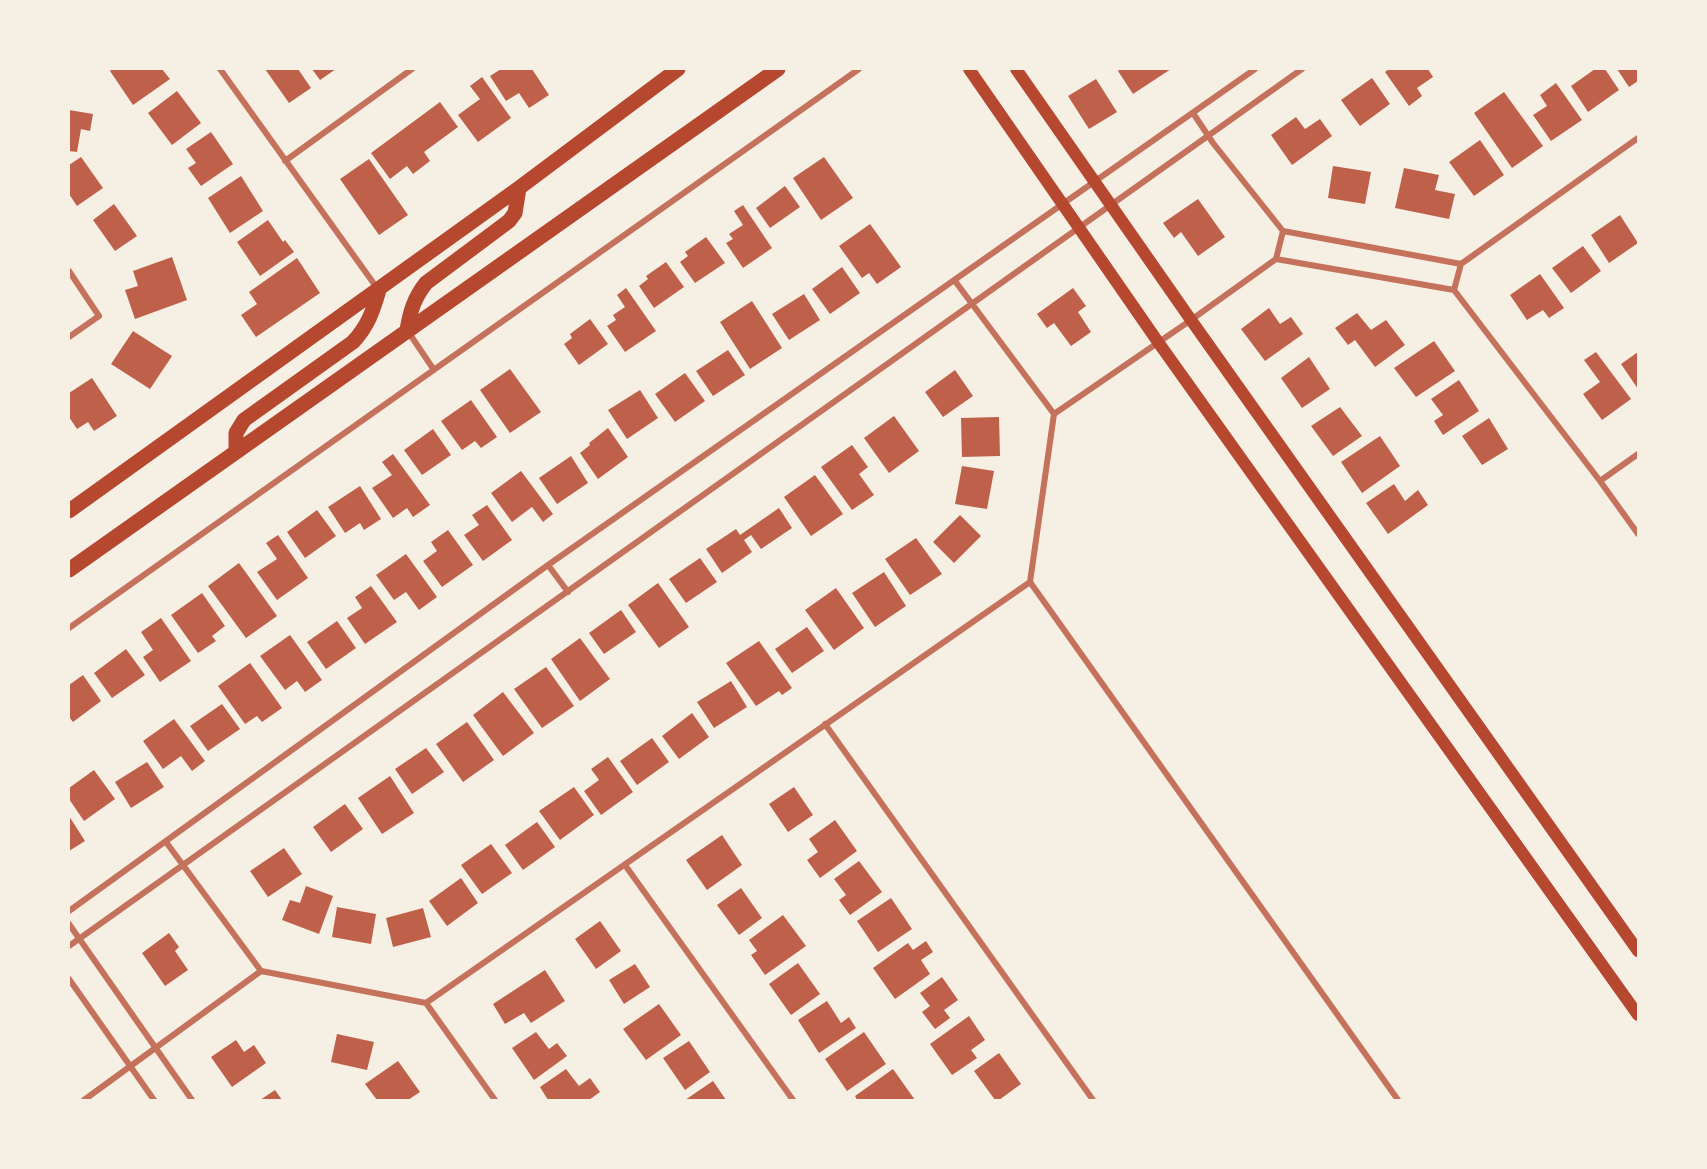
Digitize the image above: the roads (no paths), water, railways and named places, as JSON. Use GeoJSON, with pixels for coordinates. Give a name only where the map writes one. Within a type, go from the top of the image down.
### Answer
{"type":"FeatureCollection","features":[{"type":"Feature","properties":{"kind":"main road"},"geometry":{"type":"LineString","coordinates":[[69,511],[379,290],[678,69]]}},
{"type":"Feature","properties":{"kind":"main road"},"geometry":{"type":"LineString","coordinates":[[69,570],[778,69]]}},
{"type":"Feature","properties":{"kind":"main road"},"geometry":{"type":"LineString","coordinates":[[969,69],[1158,342],[1638,1015]]}},
{"type":"Feature","properties":{"kind":"main road"},"geometry":{"type":"LineString","coordinates":[[1016,69],[1191,321],[1638,951]]}},
{"type":"Feature","properties":{"kind":"main road"},"geometry":{"type":"LineString","coordinates":[[407,330],[412,306],[418,292],[426,283],[508,221],[515,213],[519,188]]}},
{"type":"Feature","properties":{"kind":"main road"},"geometry":{"type":"LineString","coordinates":[[236,451],[237,433],[244,420],[353,342],[364,331],[370,320],[379,290]]}},
{"type":"Feature","properties":{"kind":"street"},"geometry":{"type":"LineString","coordinates":[[220,69],[379,290]]}},
{"type":"Feature","properties":{"kind":"street"},"geometry":{"type":"LineString","coordinates":[[285,161],[412,69]]}},
{"type":"Feature","properties":{"kind":"street"},"geometry":{"type":"LineString","coordinates":[[69,628],[860,69]]}},
{"type":"Feature","properties":{"kind":"street"},"geometry":{"type":"LineString","coordinates":[[69,911],[548,564],[1255,69]]}},
{"type":"Feature","properties":{"kind":"street"},"geometry":{"type":"LineString","coordinates":[[69,946],[1302,69]]}},
{"type":"Feature","properties":{"kind":"street"},"geometry":{"type":"LineString","coordinates":[[1193,113],[1283,231],[1461,264]]}},
{"type":"Feature","properties":{"kind":"street"},"geometry":{"type":"LineString","coordinates":[[1454,290],[1461,264],[1638,138]]}},
{"type":"Feature","properties":{"kind":"street"},"geometry":{"type":"LineString","coordinates":[[1054,414],[1276,260],[1283,231]]}},
{"type":"Feature","properties":{"kind":"street"},"geometry":{"type":"LineString","coordinates":[[1276,260],[1454,290],[1638,534]]}},
{"type":"Feature","properties":{"kind":"street"},"geometry":{"type":"LineString","coordinates":[[69,271],[99,316],[69,338]]}},
{"type":"Feature","properties":{"kind":"street"},"geometry":{"type":"LineString","coordinates":[[955,281],[1054,414],[1030,582],[1398,1100]]}},
{"type":"Feature","properties":{"kind":"street"},"geometry":{"type":"LineString","coordinates":[[407,330],[434,370]]}},
{"type":"Feature","properties":{"kind":"street"},"geometry":{"type":"LineString","coordinates":[[1600,482],[1638,454]]}},
{"type":"Feature","properties":{"kind":"street"},"geometry":{"type":"LineString","coordinates":[[548,564],[568,592]]}},
{"type":"Feature","properties":{"kind":"street"},"geometry":{"type":"LineString","coordinates":[[426,1003],[1030,582]]}},
{"type":"Feature","properties":{"kind":"street"},"geometry":{"type":"LineString","coordinates":[[825,724],[1093,1100]]}},
{"type":"Feature","properties":{"kind":"street"},"geometry":{"type":"LineString","coordinates":[[166,842],[261,972],[426,1003],[495,1100]]}},
{"type":"Feature","properties":{"kind":"street"},"geometry":{"type":"LineString","coordinates":[[625,865],[793,1100]]}},
{"type":"Feature","properties":{"kind":"street"},"geometry":{"type":"LineString","coordinates":[[69,924],[192,1100]]}},
{"type":"Feature","properties":{"kind":"street"},"geometry":{"type":"LineString","coordinates":[[84,1100],[261,972]]}},
{"type":"Feature","properties":{"kind":"street"},"geometry":{"type":"LineString","coordinates":[[69,979],[154,1100]]}}]}
